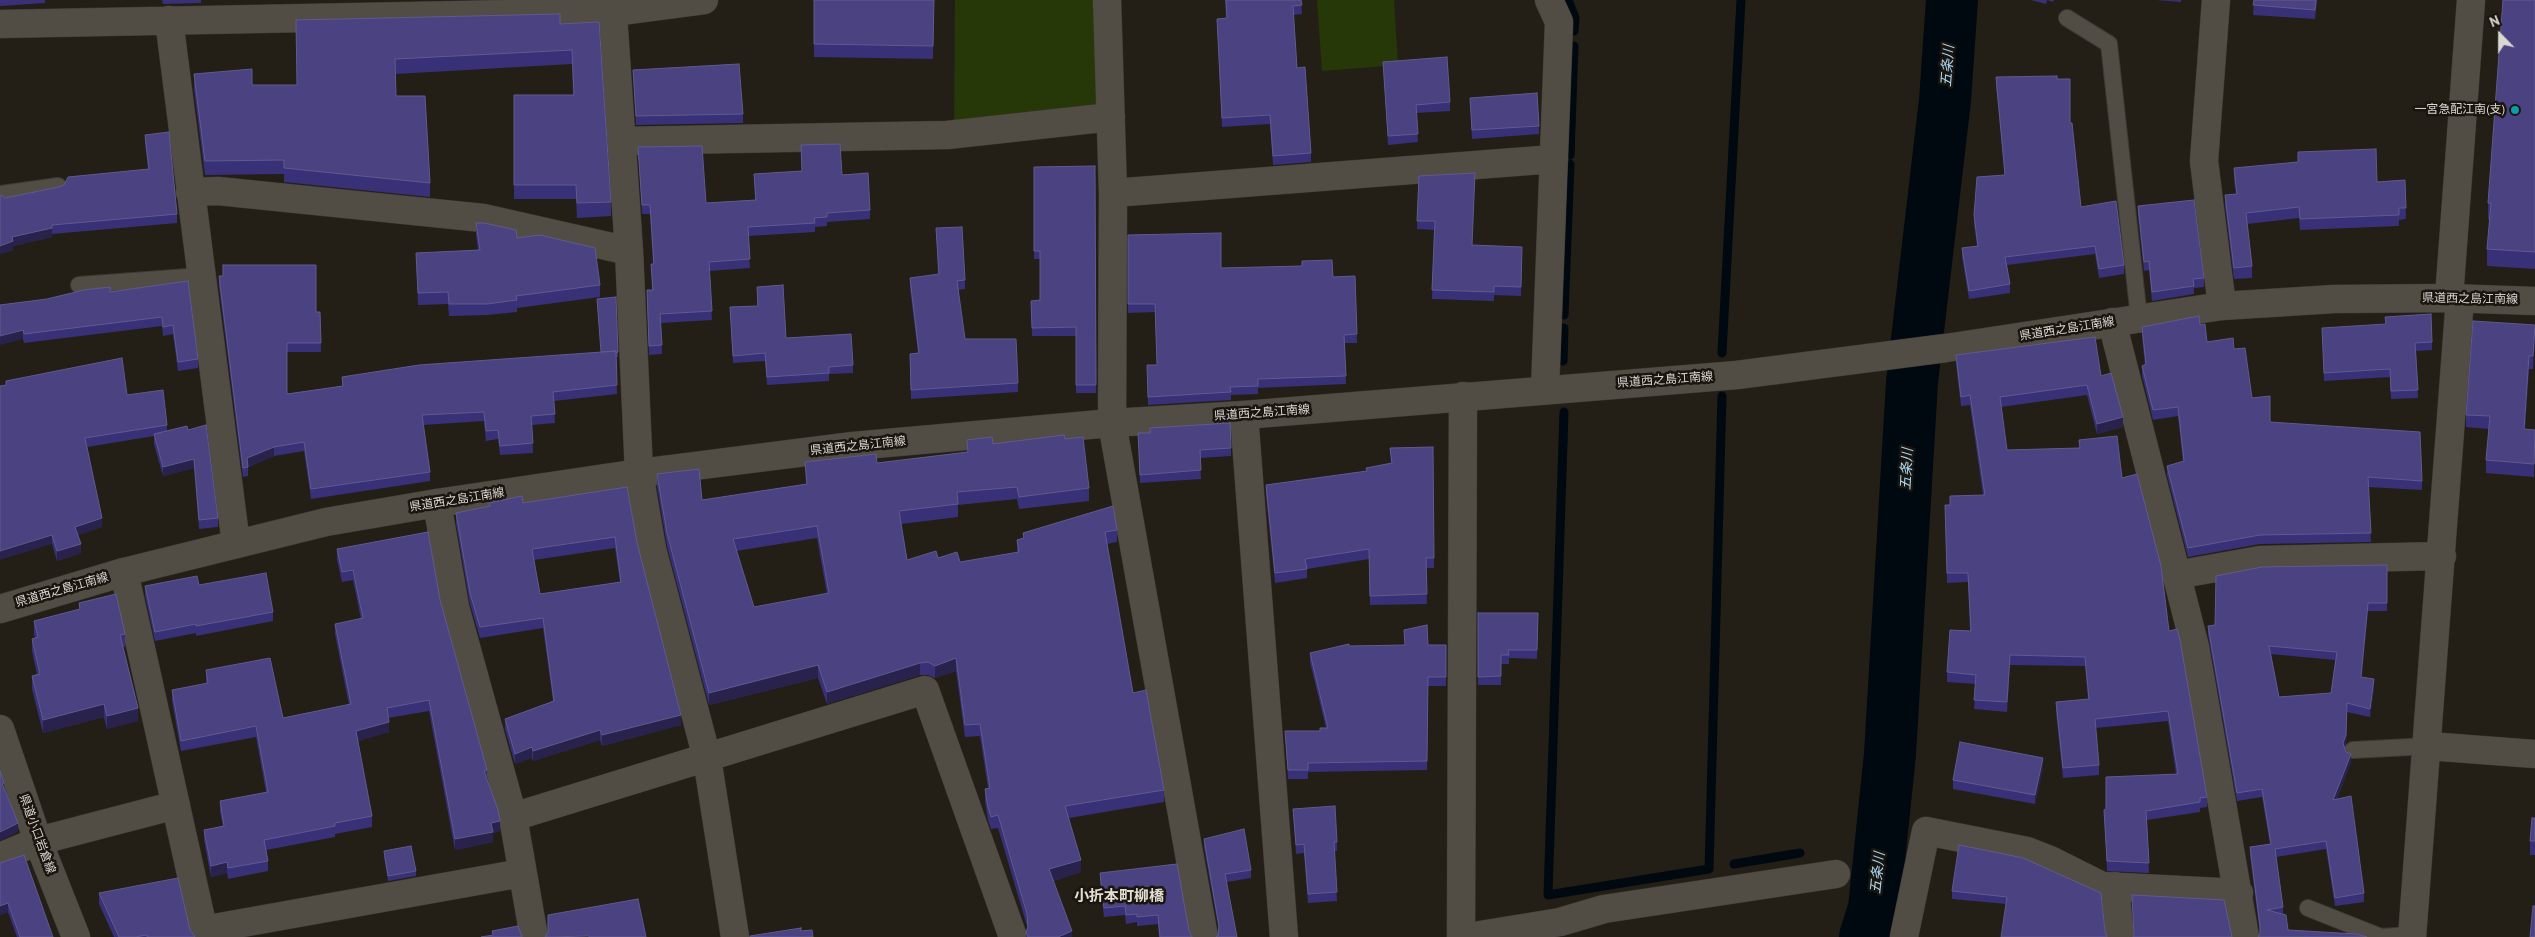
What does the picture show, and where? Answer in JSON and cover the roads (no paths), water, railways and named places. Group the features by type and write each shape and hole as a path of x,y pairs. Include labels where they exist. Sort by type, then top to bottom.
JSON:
{"street":[{"path":"0,24 133,10 169,20 341,19 704,0"},
{"path":"1107,0 1113,193 1112,423 1204,937"},
{"path":"1545,390 1559,22 1549,0"},
{"path":"2216,0 2204,161 2222,306"},
{"path":"2413,936 2442,556 2471,0"},
{"path":"612,6 630,251 639,473 652,549 707,758 735,937"},
{"path":"169,20 236,544"},
{"path":"622,140 947,135 1111,117"},
{"path":"1113,193 1554,159"},
{"path":"190,192 218,191 483,218 630,251"},
{"name":"県道西之島江南線","path":"0,609 124,572 326,522 437,503 639,473 853,446 1112,423 1244,415 1736,375 1885,354 1946,348 2222,306 2334,299 2455,298 2535,301"},
{"path":"2112,322 2195,647 2239,893 2245,937"},
{"path":"1461,937 1463,396"},
{"path":"1244,415 1284,937"},
{"path":"437,503 455,607 513,817 534,937"},
{"path":"2176,575 2260,560 2442,556"},
{"path":"124,572 204,933 522,873"},
{"path":"513,817 925,690 1013,937"},
{"name":"県道小口岩倉線","path":"0,730 38,841 76,937"},
{"path":"2428,746 2535,754"},
{"path":"0,857 38,841 176,805"},
{"path":"1904,937 1926,832 2027,851 2050,860 2102,886 2239,893"},
{"path":"1468,937 1560,922 1604,909 1836,874"},
{"path":"2115,886 2120,937"}],"lane":[{"path":"2068,18 2109,44 2139,318"},
{"path":"0,194 58,186"},
{"path":"79,285 201,276"},
{"path":"2353,750 2428,746"},
{"path":"2308,908 2381,937 2413,936"}],"waterway":[{"path":"1568,0 1575,18 1574,31"},
{"path":"1722,353 1741,0"},
{"name":"五条川","path":"1865,937 1874,908 1890,754 1912,382 1945,100 1952,0"},
{"path":"1570,155 1574,46"},
{"path":"1564,315 1570,164"},
{"path":"1563,361 1564,328"},
{"path":"1564,412 1548,895 1709,869 1722,396"},
{"path":"1734,864 1800,853"}],"place":[{"name":"一宮急配江南(支)","path":"2515,110"}],"district":[{"name":"小折本町柳橋","path":"1119,897"}]}
